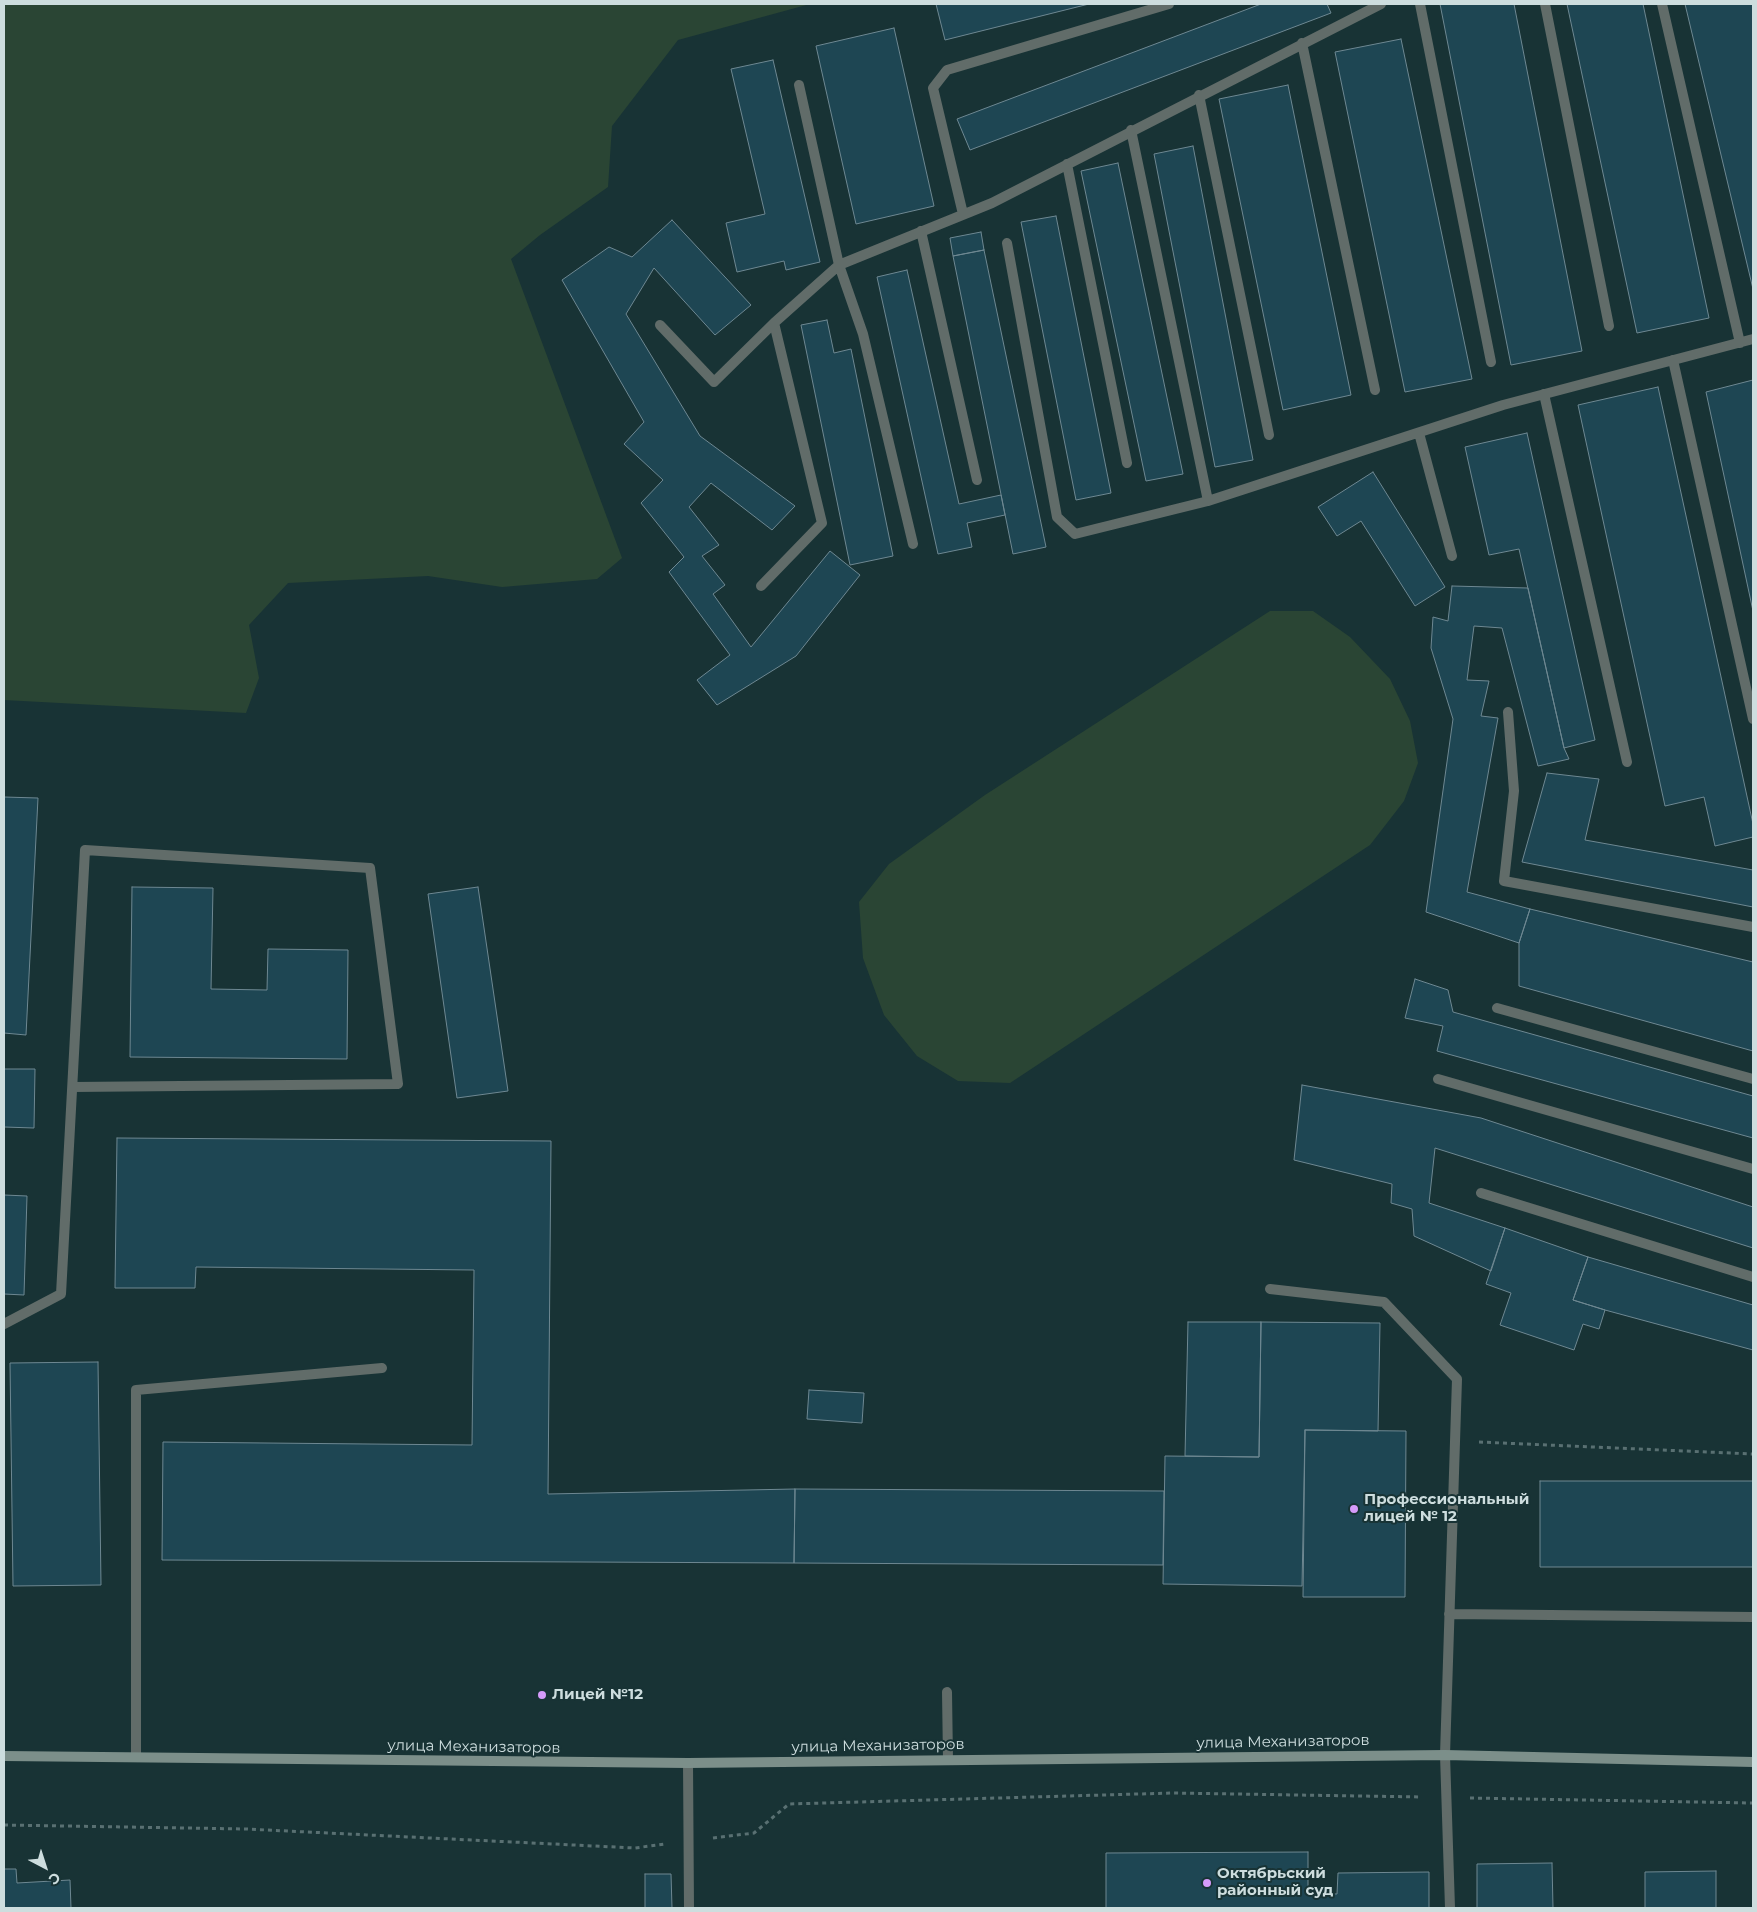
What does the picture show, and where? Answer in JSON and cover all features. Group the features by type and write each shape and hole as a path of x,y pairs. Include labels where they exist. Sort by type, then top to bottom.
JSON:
{"main road":[{"name":"улица Механизаторов","path":"4,1756 688,1763 1445,1755 1753,1762"}],"lane":[{"path":"963,214 932,88 947,70 1169,4"},
{"path":"660,325 714,382 774,323 839,265 992,203 1199,95 1381,4"},
{"path":"1420,4 1491,362"},
{"path":"1545,4 1609,326"},
{"path":"1662,4 1740,343"},
{"path":"1302,43 1375,390"},
{"path":"799,85 839,265 863,334 913,544"},
{"path":"1199,95 1269,435"},
{"path":"1131,130 1208,501"},
{"path":"1067,164 1127,463"},
{"path":"921,231 977,480"},
{"path":"1007,243 1057,517 1075,534 1208,501 1419,432 1544,394 1753,339"},
{"path":"761,586 822,523 774,323"},
{"path":"1673,360 1753,719"},
{"path":"1544,394 1627,762"},
{"path":"1419,432 1452,556"},
{"path":"1508,712 1514,791 1504,881 1753,928"},
{"path":"4,1324 61,1294 85,850 370,868 398,1084 73,1087"},
{"path":"1497,1008 1753,1079"},
{"path":"1438,1079 1753,1168"},
{"path":"1481,1193 1753,1277"},
{"path":"1270,1289 1384,1302 1458,1379 1445,1755 1450,1908"},
{"path":"136,1757 136,1390 382,1368"},
{"path":"1449,1614 1753,1617"},
{"path":"947,1692 948,1760"},
{"path":"688,1763 689,1908"}],"path":[{"path":"1455,1441 1753,1454"},
{"path":"4,1825 246,1829 635,1848 754,1833 790,1804 1173,1793 1753,1803"}],"green space":[{"path":"4,4 810,4 678,40 612,126 608,187 540,235 511,259 622,558 597,579 502,587 428,576 288,583 249,625 259,678 246,713 4,700"},
{"path":"1270,611 1313,611 1350,637 1390,679 1410,721 1418,763 1404,801 1370,845 1010,1083 958,1081 917,1056 884,1015 863,958 859,902 889,864 985,795"}],"building":[{"path":"936,4 1089,4 945,40"},
{"path":"1261,4 1327,4 1331,13 970,150 957,119"},
{"path":"1440,4 1514,4 1582,351 1511,365"},
{"path":"1567,4 1643,4 1709,318 1637,333"},
{"path":"1685,4 1753,4 1753,289"},
{"path":"894,28 934,206 856,224 816,46"},
{"path":"1401,39 1472,379 1405,392 1335,52"},
{"path":"773,60 820,262 786,270 784,261 737,272 726,223 765,214 731,69"},
{"path":"1288,85 1351,395 1283,410 1219,99"},
{"path":"1193,146 1253,460 1215,467 1154,154"},
{"path":"1118,163 1183,474 1146,481 1081,171"},
{"path":"1056,216 1111,493 1076,500 1021,222"},
{"path":"672,220 751,305 715,335 654,268 626,314 700,436 795,506 772,530 711,483 689,507 719,545 702,556 725,585 713,594 751,647 830,551 860,575 796,656 717,705 697,680 730,655 669,572 684,557 641,503 663,480 624,444 644,422 562,280 609,247 632,257"},
{"path":"981,232 984,250 953,256 950,238"},
{"path":"984,250 1046,547 1013,554 953,256"},
{"path":"907,270 959,504 1001,495 1005,515 967,523 972,547 938,554 877,277"},
{"path":"827,320 834,353 851,349 893,556 850,565 801,325"},
{"path":"1753,380 1753,611 1706,392"},
{"path":"1658,387 1753,824 1753,837 1715,846 1704,797 1665,806 1578,405"},
{"path":"1527,433 1595,740 1564,748 1519,549 1489,555 1465,447"},
{"path":"1373,472 1445,587 1415,606 1361,521 1337,536 1318,507"},
{"path":"1452,586 1528,588 1564,748 1569,759 1538,766 1502,628 1474,626 1467,680 1489,681 1481,716 1498,718 1467,892 1530,909 1519,943 1426,912 1453,719 1431,648 1433,617 1448,621"},
{"path":"1547,773 1599,779 1585,840 1753,870 1753,907 1522,862"},
{"path":"4,797 38,798 26,1035 4,1033"},
{"path":"132,887 213,888 211,989 267,990 268,949 348,950 347,1059 130,1057"},
{"path":"478,887 508,1091 457,1098 428,894"},
{"path":"1530,909 1753,962 1753,1051 1519,986 1519,943"},
{"path":"1415,979 1448,990 1453,1012 1753,1096 1753,1138 1437,1051 1443,1026 1405,1018"},
{"path":"4,1069 35,1069 34,1128 4,1127"},
{"path":"1302,1085 1481,1118 1753,1207 1753,1248 1435,1148 1429,1203 1505,1228 1491,1271 1414,1236 1412,1209 1391,1203 1392,1184 1294,1160"},
{"path":"117,1138 551,1141 548,1494 795,1489 794,1563 162,1560 163,1442 472,1445 474,1270 196,1267 195,1288 115,1288"},
{"path":"4,1195 27,1196 24,1295 4,1294"},
{"path":"1505,1228 1588,1257 1573,1300 1605,1310 1599,1329 1583,1324 1574,1350 1500,1325 1511,1293 1486,1284"},
{"path":"1588,1257 1753,1305 1753,1350 1573,1300"},
{"path":"1188,1322 1261,1322 1259,1457 1185,1456"},
{"path":"1261,1322 1380,1323 1378,1431 1305,1430 1302,1586 1163,1584 1165,1456 1259,1457"},
{"path":"98,1362 101,1585 13,1586 10,1363"},
{"path":"809,1390 864,1393 862,1423 807,1419"},
{"name":"Профессиональный лицей № 12","path":"1305,1430 1406,1431 1405,1597 1303,1597"},
{"path":"1540,1481 1753,1481 1753,1567 1540,1567"},
{"path":"795,1489 1164,1491 1163,1565 794,1563"},
{"name":"Октябрьский районный суд","path":"1308,1852 1308,1893 1337,1894 1338,1873 1429,1872 1429,1908 1106,1908 1106,1853"},
{"path":"1552,1863 1553,1908 1477,1908 1477,1864"},
{"path":"4,1869 16,1869 17,1883 70,1880 71,1908 4,1908"},
{"path":"1716,1871 1716,1908 1645,1908 1645,1872"},
{"path":"645,1874 671,1874 672,1908 645,1908"}],"place":[{"name":"Профессиональный лицей № 12","path":"1354,1509"},
{"name":"Лицей №12","path":"542,1695"},
{"name":"Октябрьский районный суд","path":"1207,1883"}]}
